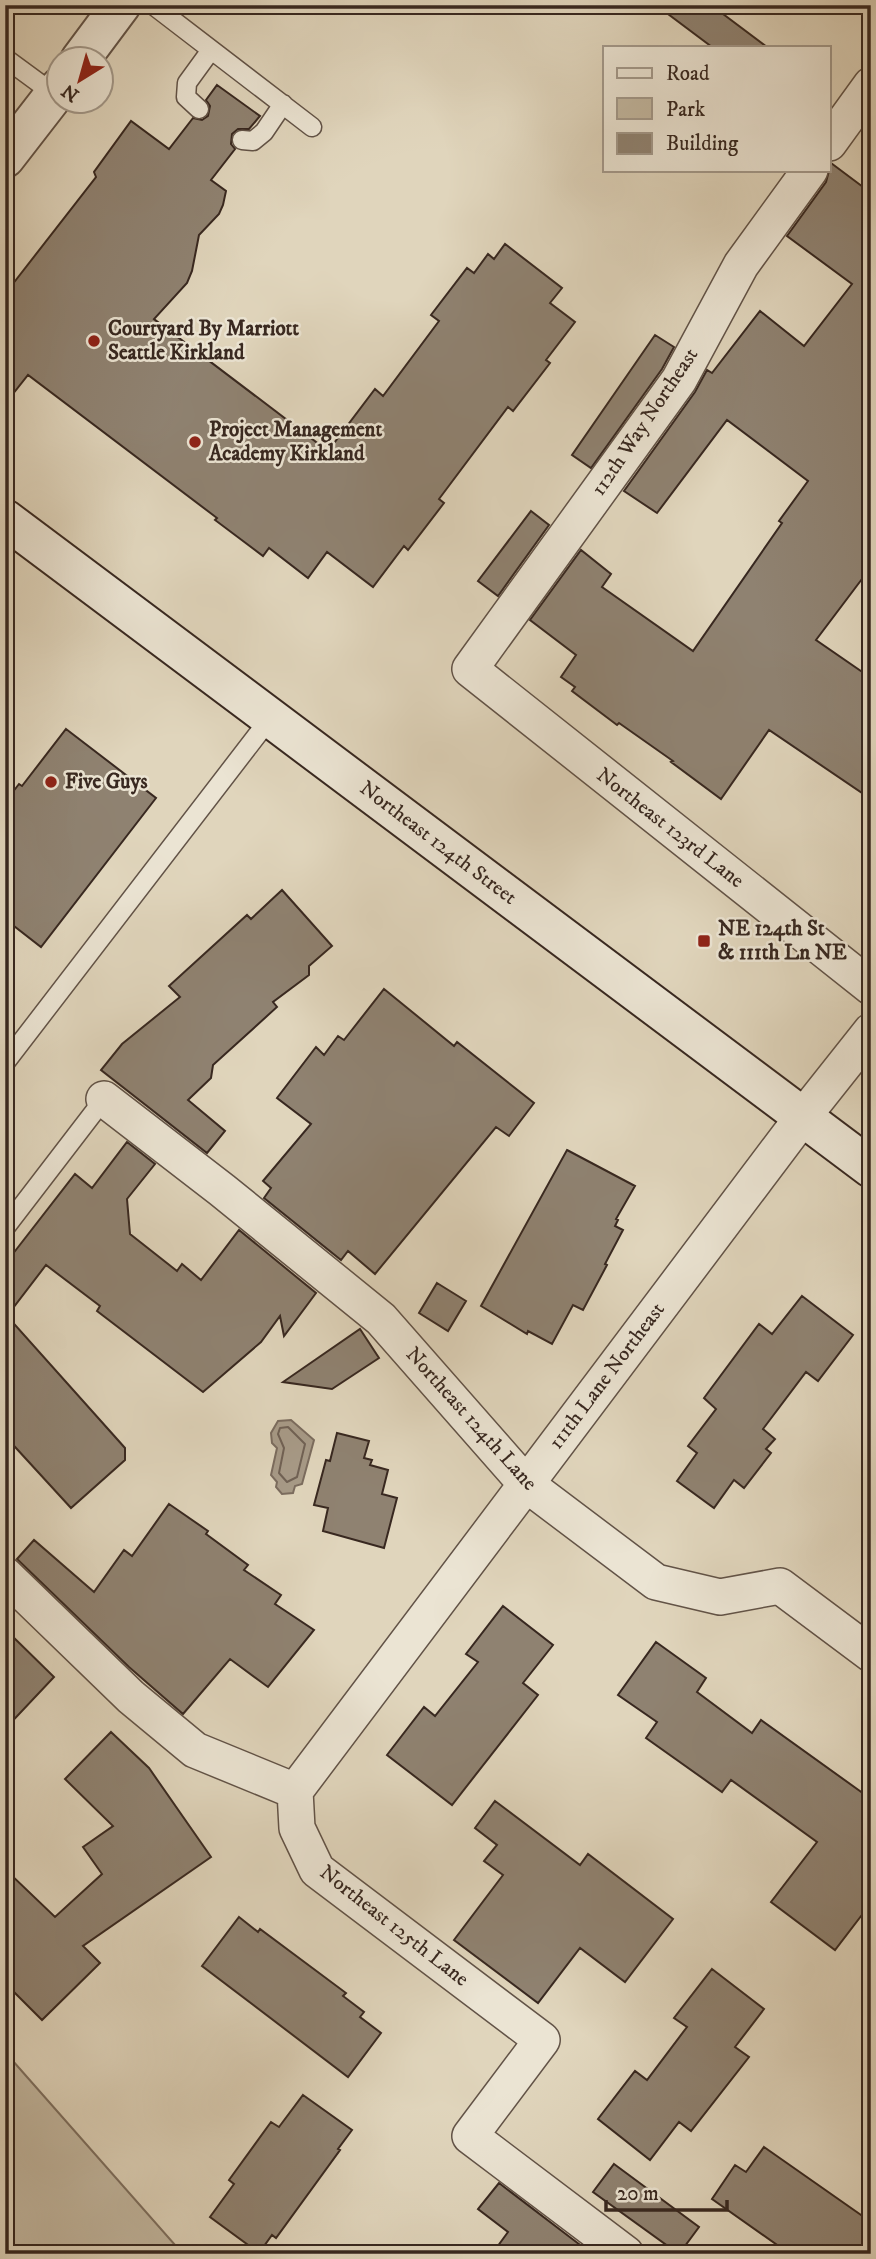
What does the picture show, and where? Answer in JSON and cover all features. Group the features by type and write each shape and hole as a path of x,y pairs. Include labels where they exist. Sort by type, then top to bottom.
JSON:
{"main road":[{"path":"90,46 121,5"},
{"path":"5,158 46,105"},
{"name":"Northeast 124th Street","path":"5,519 871,1168"}],"street":[{"path":"830,142 871,85"},
{"name":"112th Way Northeast","path":"470,669 679,380 741,265 809,172"},
{"name":"Northeast 123rd Lane","path":"470,669 871,987"},
{"name":"111th Lane Northeast","path":"295,1791 802,1118 871,1031"},
{"name":"Northeast 124th Lane","path":"104,1098 381,1319 526,1484 656,1582 720,1597 780,1586 871,1654"},
{"path":"5,1575 131,1697 195,1750 295,1791"},
{"name":"Northeast 125th Lane","path":"295,1791 297,1828 317,1870 542,2040 470,2136 626,2254"}],"lane":[{"path":"153,5 312,127"},
{"path":"199,109 186,97 187,83 211,50"},
{"path":"5,58 46,84"},
{"path":"242,140 253,141 264,132 283,104"},
{"path":"5,1063 271,718"},
{"path":"5,1228 104,1098"}],"green space":[{"path":"5,2052 183,2254 5,2254"}],"water":[{"path":"291,1420 314,1440 302,1484 295,1486 293,1493 282,1494 271,1475 277,1448 272,1443 271,1433 278,1421"}],"building":[{"path":"656,5 711,5 766,46 711,46"},
{"name":"Courtyard By Marriott Seattle Kirkland","path":"217,85 260,116 249,129 238,129 232,134 231,144 235,149 211,180 226,191 223,205 219,214 199,235 187,283 154,319 328,451 375,389 383,396 439,321 431,315 467,268 474,273 488,254 494,259 505,244 562,288 550,303 575,322 546,360 550,363 513,411 508,407 439,499 444,503 408,550 404,546 373,587 327,552 308,578 269,548 263,556 28,375 5,404 5,294 96,177 94,172 131,121 169,149 193,118 202,120 208,116 210,106 206,100"},
{"path":"831,163 871,193 871,567 816,640 871,678 871,799 769,730 721,799 671,762 673,761 619,723 617,725 572,691 575,687 561,677 576,655 530,620 581,550 611,574 602,587 693,651 782,523 779,521 808,481 727,420 657,513 624,491 695,392 707,370 712,373 760,311 804,346 852,284 787,236 826,182"},
{"path":"655,335 674,347 662,369 591,468 572,455"},
{"path":"531,511 549,525 498,596 478,581"},
{"path":"66,729 156,798 41,947 5,919 5,802 19,784 22,786"},
{"path":"282,890 332,946 309,966 309,975 273,1002 277,1007 213,1065 211,1078 188,1100 225,1131 207,1153 101,1070 122,1044 180,997 169,986 247,915 251,919"},
{"path":"384,989 454,1046 457,1042 534,1103 509,1136 496,1127 375,1274 348,1251 341,1260 264,1198 271,1188 263,1181 311,1124 277,1098 316,1047 324,1055 338,1036 344,1040"},
{"path":"127,1142 155,1164 127,1199 130,1234 177,1271 182,1264 201,1280 239,1230 316,1293 284,1336 280,1316 261,1342 203,1392 97,1311 100,1306 46,1265 7,1316 125,1448 125,1460 71,1508 5,1436 5,1264 75,1174 92,1188"},
{"path":"567,1150 635,1186 616,1219 618,1220 615,1226 623,1230 605,1264 607,1265 583,1310 573,1305 552,1344 528,1331 527,1334 481,1306"},
{"path":"437,1283 466,1301 448,1331 419,1313"},
{"path":"802,1296 853,1335 818,1381 806,1372 763,1429 775,1439 766,1449 771,1453 744,1488 734,1480 714,1508 677,1481 697,1453 688,1446 716,1409 704,1398 759,1324 772,1334"},
{"path":"360,1329 379,1358 332,1389 283,1382"},
{"path":"337,1433 369,1441 364,1458 372,1460 370,1465 388,1470 382,1494 397,1498 384,1548 323,1531 328,1508 314,1505 326,1460 330,1461"},
{"path":"169,1504 208,1531 206,1534 248,1565 244,1570 281,1595 275,1604 314,1630 268,1687 230,1659 183,1714 129,1667 17,1559 34,1540 94,1592 124,1550 132,1556"},
{"path":"503,1606 553,1645 523,1683 538,1695 452,1805 387,1755 424,1707 435,1716 478,1662 466,1654"},
{"path":"5,1629 54,1677 5,1729"},
{"path":"656,1642 706,1678 697,1692 752,1733 761,1720 871,1799 871,1903 835,1950 771,1902 817,1842 731,1780 722,1792 646,1738 657,1722 618,1695"},
{"path":"111,1732 149,1768 211,1857 83,1946 100,1963 42,2020 5,1983 5,1869 55,1917 102,1874 83,1847 113,1826 65,1779"},
{"path":"495,1801 580,1865 588,1854 673,1919 625,1982 580,1948 538,2003 454,1940 503,1875 484,1861 497,1845 475,1828"},
{"path":"239,1917 258,1932 260,1929 346,1993 343,1996 364,2012 360,2017 381,2033 348,2077 202,1966"},
{"path":"712,1969 764,2009 735,2047 749,2057 691,2131 679,2122 650,2160 598,2119 635,2071 647,2080 687,2027 674,2018"},
{"path":"303,2095 352,2130 276,2238 272,2235 259,2253 210,2217 234,2184 229,2180 271,2122 279,2127"},
{"path":"764,2147 871,2222 871,2254 790,2254 712,2199 735,2165 746,2172"},
{"path":"614,2164 699,2227 679,2254 593,2192"},
{"path":"499,2183 592,2254 492,2254 508,2232 478,2209"}],"place":[{"name":"Courtyard By Marriott Seattle Kirkland","path":"94,341"},
{"name":"Project Management Academy Kirkland","path":"195,442"},
{"name":"Five Guys","path":"51,782"},
{"name":"NE 124th St & 111th Ln NE","path":"704,941"}]}
